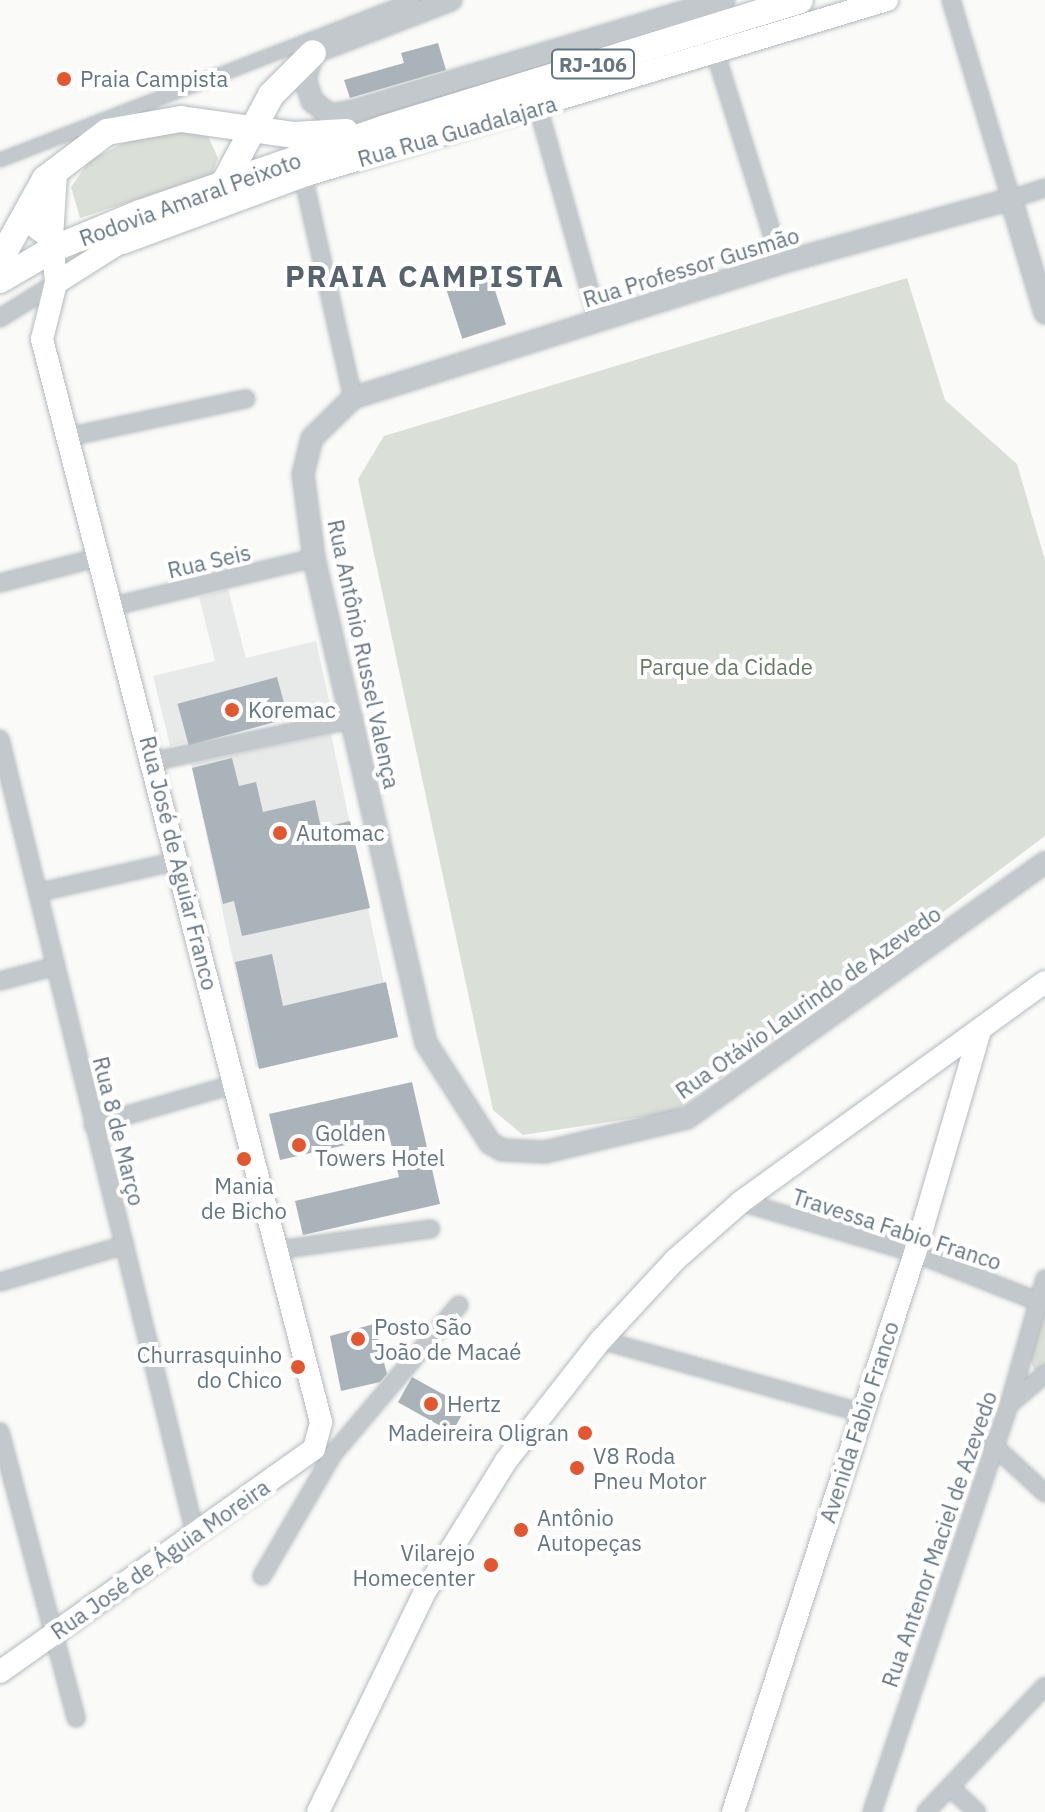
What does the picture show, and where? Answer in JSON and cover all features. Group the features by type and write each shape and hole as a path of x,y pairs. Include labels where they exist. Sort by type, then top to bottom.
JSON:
{"highway":[{"name":"Rodovia Amaral Peixoto","path":"0,280 52,244 163,207 226,181 385,128 800,0"},
{"path":"226,181 282,79 313,53"},
{"name":"Rodovia Amaral Peixoto","path":"0,260 54,168 107,132 161,120 216,122 253,130 316,135 385,128"},
{"path":"216,122 228,161 226,181"},
{"path":"52,244 54,168"}],"main road":[{"name":"Rua Rua Guadalajara","path":"123,243 303,176 716,55 887,0"},
{"path":"56,283 123,243 163,207"},
{"path":"26,220 52,244"},
{"name":"Rua José de Aguiar Franco","path":"52,244 56,283 42,339 155,761 232,1085 321,1422 325,1449"},
{"path":"318,1812 426,1590 506,1461 601,1340 675,1260 741,1202 1045,982"},
{"name":"Avenida Fabio Franco","path":"733,1812 915,1253 960,1090 980,1030"},
{"path":"924,1070 950,1071 960,1090"},
{"name":"Rua José de Águia Moreira","path":"0,1672 195,1533 325,1449"}],"street":[{"path":"0,160 413,0"},
{"path":"451,0 313,53 306,89 330,115 724,0"},
{"path":"951,0 1045,313"},
{"path":"716,55 781,263"},
{"path":"538,107 598,321"},
{"path":"303,176 353,398"},
{"name":"Rua Professor Gusmão","path":"353,398 781,263 1045,188"},
{"path":"0,318 56,283"},
{"name":"Rua Antônio Russel Valença","path":"353,398 322,423 306,455 314,558 354,719 426,1043 490,1143"},
{"path":"68,437 246,399"},
{"path":"0,583 100,557"},
{"name":"Rua Seis","path":"114,606 314,558"},
{"path":"155,761 354,719"},
{"name":"Rua 8 de Março","path":"0,739 195,1533"},
{"path":"40,892 178,861"},
{"name":"Rua Otávio Laurindo de Azevedo","path":"490,1143 502,1150 545,1152 687,1118 1045,863"},
{"path":"0,981 56,966"},
{"path":"93,1125 232,1085"},
{"name":"Travessa Fabio Franco","path":"741,1202 915,1253 1037,1301"},
{"path":"277,1250 431,1229"},
{"path":"0,1282 125,1245"},
{"name":"Rua Antenor Maciel de Azevedo","path":"872,1812 992,1444 1009,1405 1045,1279"},
{"path":"262,1576 325,1449 459,1305"},
{"path":"601,1340 862,1413"},
{"path":"1009,1405 1045,1374"},
{"path":"0,1432 76,1718"},
{"path":"992,1444 1045,1493"},
{"path":"926,1812 1045,1686"},
{"path":"951,1788 977,1812"}],"shaded area":[{"path":"228,589 246,658 316,641 331,709 170,746 153,676 215,661 199,597"},
{"path":"331,734 395,1037 256,1067 191,764"}],"green space":[{"path":"176,127 208,136 218,158 212,175 80,218 71,187 90,160 132,139"},
{"name":"Parque da Cidade","path":"907,278 945,400 1017,464 1045,560 1045,836 675,1112 523,1135 493,1110 358,479 384,436"},
{"path":"1045,1309 1045,1369 1034,1370 1028,1353"}],"building":[{"path":"438,43 446,70 350,98 344,80 404,63 401,53"},
{"path":"490,275 506,324 462,339 446,289"},
{"name":"Koremac","path":"277,677 288,719 189,745 178,704"},
{"name":"Automac","path":"232,758 239,786 256,782 263,812 315,800 321,828 350,821 370,908 242,936 234,901 223,904 192,768"},
{"path":"272,954 283,1006 386,982 398,1037 259,1069 235,962"},
{"path":"412,1082 440,1204 303,1235 295,1201 399,1177 389,1135 280,1160 269,1114"},
{"path":"374,1324 387,1374 380,1382 341,1391 330,1336"},
{"name":"Hertz","path":"412,1377 466,1407 452,1432 398,1402"}],"place":[{"name":"Praia Campista","path":"64,79"},
{"name":"Koremac","path":"232,710"},
{"name":"Automac","path":"280,833"},
{"name":"Golden Towers Hotel","path":"299,1145"},
{"name":"Mania de Bicho","path":"244,1159"},
{"name":"Posto São João de Macaé","path":"358,1339"},
{"name":"Churrasquinho do Chico","path":"298,1367"},
{"name":"Hertz","path":"431,1404"},
{"name":"Madeireira Oligran","path":"585,1433"},
{"name":"V8 Roda Pneu Motor","path":"577,1468"},
{"name":"Antônio Autopeças","path":"521,1530"},
{"name":"Vilarejo Homecenter","path":"491,1565"}],"district":[{"name":"PRAIA CAMPISTA","path":"425,276"}]}
